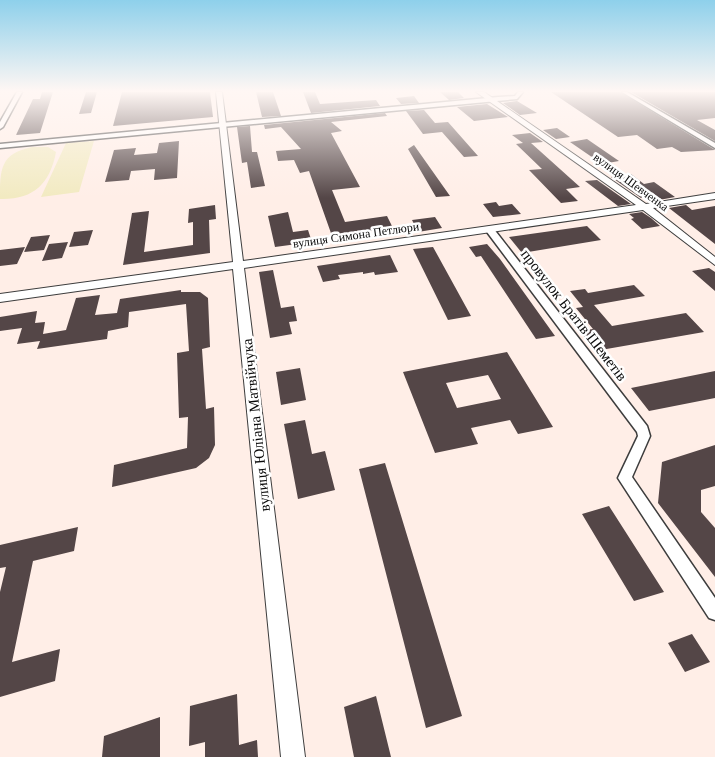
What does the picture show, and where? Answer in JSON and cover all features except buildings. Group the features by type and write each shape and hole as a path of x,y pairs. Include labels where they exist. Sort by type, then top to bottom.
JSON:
{"street":[{"path":"0,142 163,127"},
{"path":"0,146 173,127"},
{"name":"вулиця Юліана Матвійчука","path":"223,127 293,757"},
{"name":"вулиця Шевченка","path":"531,127 645,207 715,262"},
{"path":"684,127 715,146"},
{"name":"вулиця Симона Петлюри","path":"0,298 238,266 715,196"},
{"name":"провулок Братів Шеметів","path":"490,230 643,430 644,436 625,478 715,612"}],"shaded area":[{"path":"94,141 79,192 41,197 66,143"},
{"path":"32,147 48,147 56,152 49,173 38,188 31,193 12,199 0,199 0,179 4,164 14,154"}]}
